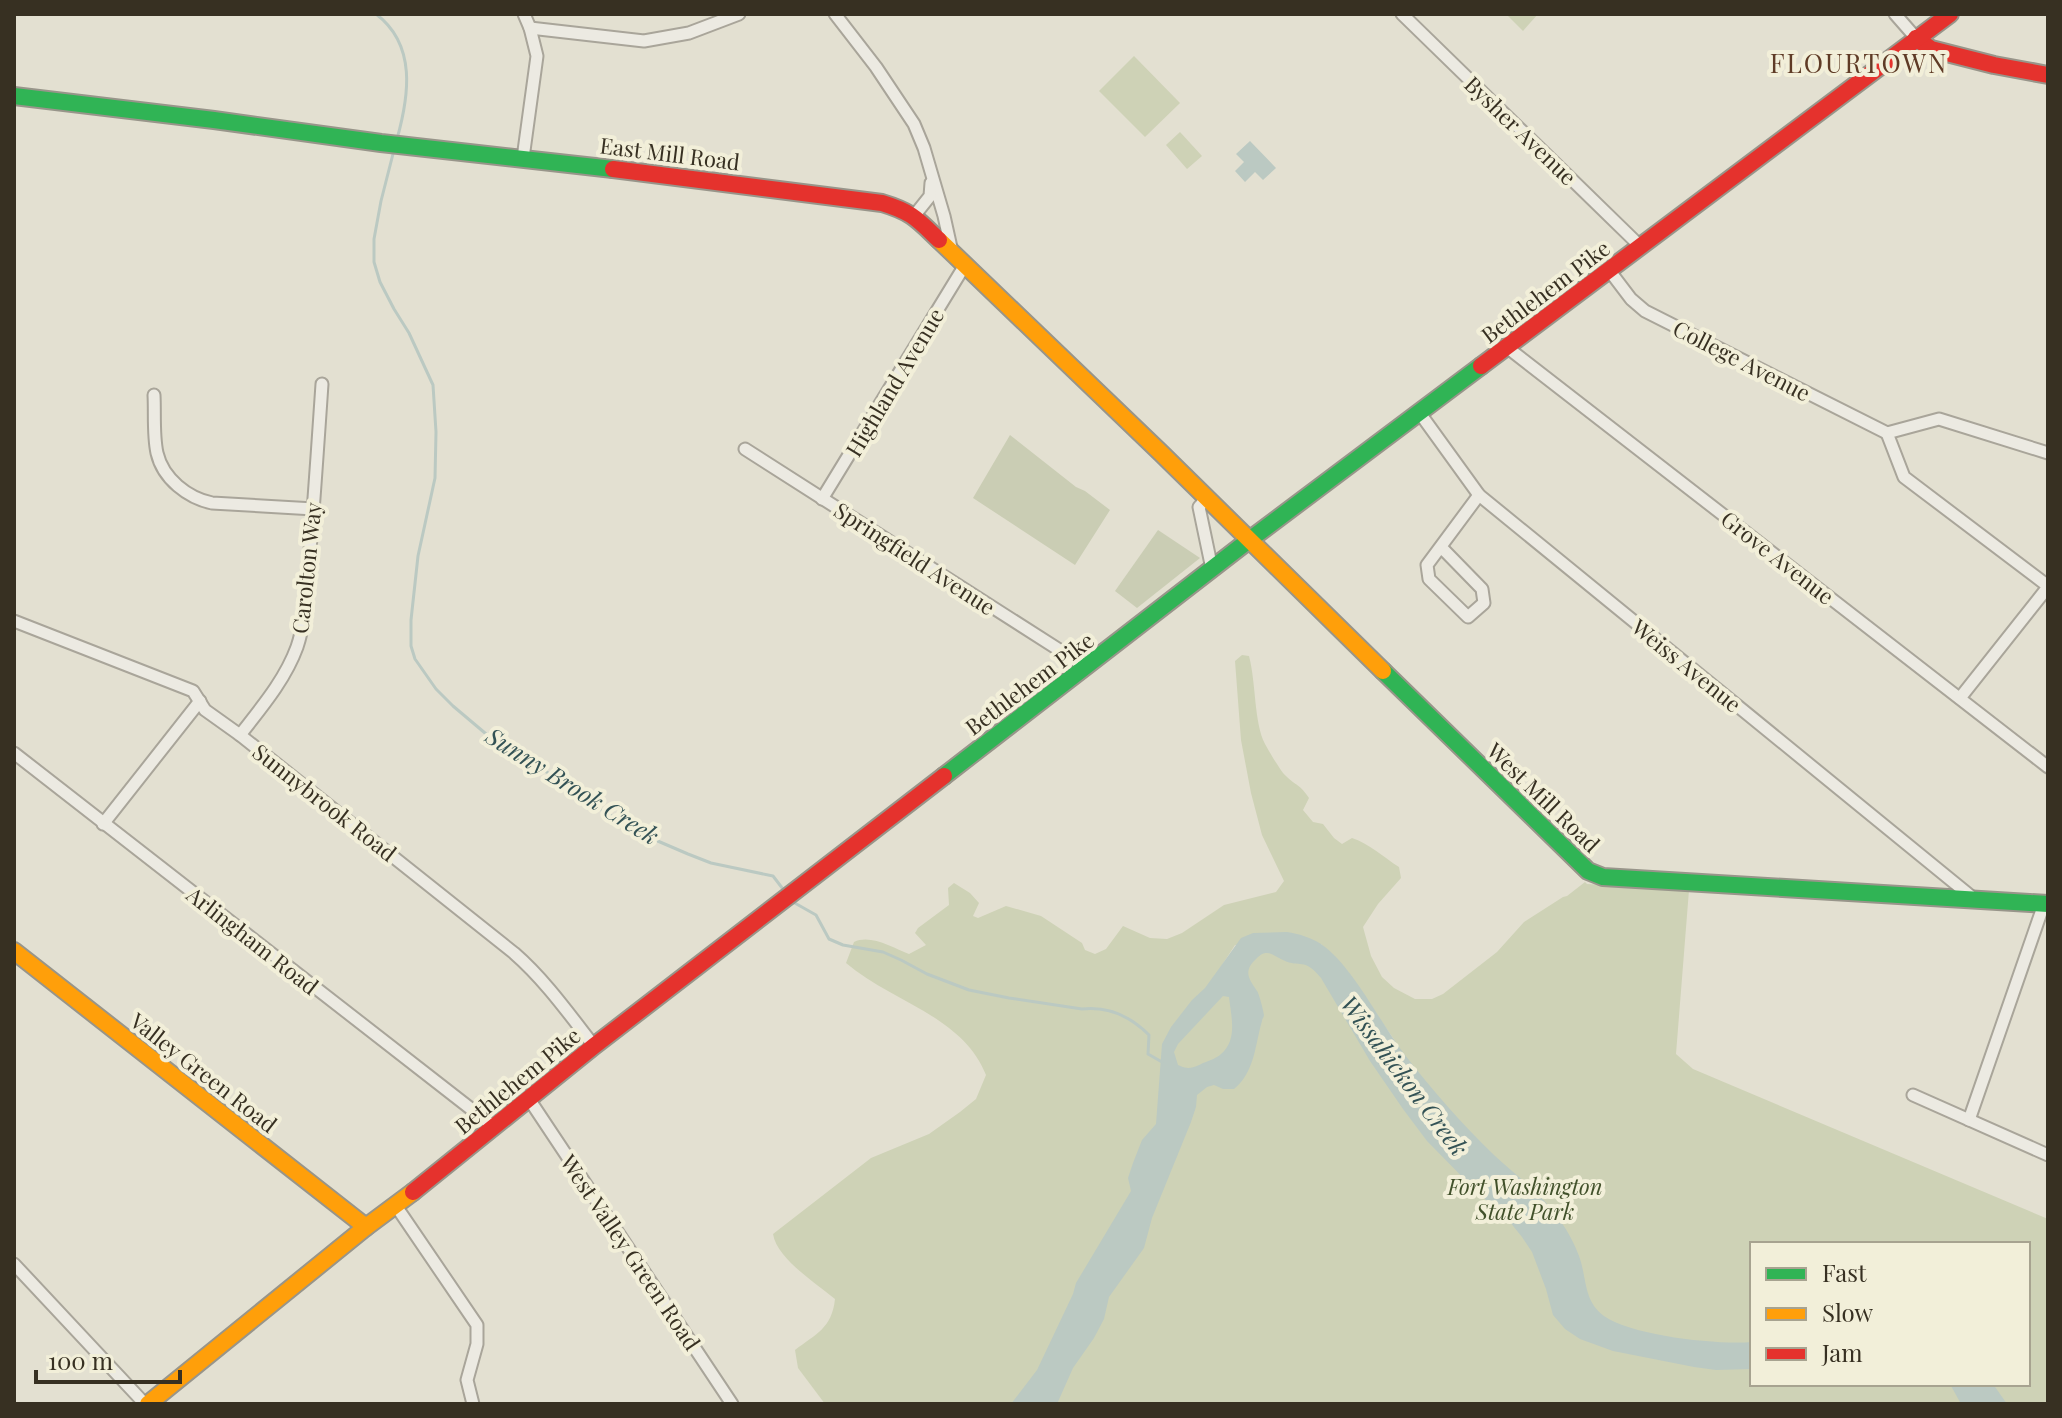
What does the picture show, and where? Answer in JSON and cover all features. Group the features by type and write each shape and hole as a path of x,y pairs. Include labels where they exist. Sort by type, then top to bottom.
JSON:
{"street":[{"path":"523,158 537,56 524,14"},
{"path":"530,28 644,41 689,33 739,14"},
{"path":"835,14 908,112 920,135 952,252"},
{"name":"Bysher Avenue","path":"1402,14 1640,246"},
{"path":"1895,14 1916,38 1931,49 2048,75"},
{"name":"Bethlehem Pike","path":"146,1404 594,1046 1249,540 1950,14"},
{"name":"East Mill Road","path":"14,96 405,146 830,195 894,206 914,216 1207,498"},
{"path":"914,216 930,196 930,170"},
{"name":"Highland Avenue","path":"822,499 965,265"},
{"name":"College Avenue","path":"1609,270 1631,299 1645,311 1887,433"},
{"name":"Grove Avenue","path":"1508,348 2048,767"},
{"name":"Carolton Way","path":"240,735 271,694 296,650 304,612 322,384"},
{"path":"154,395 157,452 165,470 185,491 212,503 314,509"},
{"name":"Weiss Avenue","path":"1419,412 1479,495 1974,900"},
{"path":"1960,698 2048,587 1904,477 1887,433 1939,419 2048,453"},
{"name":"Springfield Avenue","path":"745,449 1086,667"},
{"path":"1441,547 1482,589 1484,603 1468,617 1429,579 1427,565 1479,495"},
{"path":"1207,498 1199,507 1212,569"},
{"name":"West Mill Road","path":"1207,498 1580,865 1594,875 2046,904"},
{"name":"Sunnybrook Road","path":"14,621 193,691 205,710 514,953 547,985 594,1046"},
{"path":"103,824 200,701"},
{"name":"Arlingham Road","path":"14,753 493,1126"},
{"path":"1969,1120 2046,904"},
{"name":"Valley Green Road","path":"14,951 366,1227"},
{"path":"1913,1095 2048,1155"},
{"name":"West Valley Green Road","path":"529,1099 732,1404"},
{"path":"396,1206 477,1325 477,1344 467,1380 473,1404"},
{"path":"14,1264 146,1404"}],"green space":[{"path":"1506,14 1538,14 1523,31"},
{"path":"1134,56 1180,103 1145,137 1099,91"},
{"path":"1180,132 1202,156 1187,169 1166,145"},
{"path":"1010,435 1110,510 1075,565 973,498"},
{"path":"1158,530 1200,558 1137,608 1115,591"},
{"name":"Fort Washington State Park","path":"1242,655 1249,656 1261,735 1281,770 1309,798 1303,810 1313,822 1323,824 1342,844 1352,838 1399,867 1401,878 1363,927 1371,956 1382,977 1394,988 1415,999 1432,999 1443,994 1497,952 1524,922 1585,882 1689,890 1676,1054 1693,1069 2048,1219 2048,1404 825,1404 798,1368 795,1350 827,1324 835,1299 789,1261 773,1234 871,1158 929,1134 960,1112 976,1099 986,1075 961,1038 924,1011 846,963 854,942 875,941 909,954 926,945 915,933 949,905 948,888 954,883 979,903 973,916 978,918 1006,906 1041,916 1082,943 1085,950 1095,954 1106,949 1123,926 1150,938 1167,939 1182,933 1224,905 1276,892 1284,881 1262,835 1241,740 1235,661","holes":["1321,944 1347,971 1395,1041 1307,945 1253,948 1213,979 1235,945"]}],"water":[{"path":"1250,141 1276,168 1263,180 1255,172 1245,182 1235,171 1244,162 1236,154"},
{"name":"Wissahickon Creek","path":"1287,932 1321,944 1333,954 1437,1094 1494,1155 1542,1198 1559,1219 1577,1251 1592,1303 1604,1316 1634,1329 1676,1338 1750,1342 1750,1369 1716,1370 1613,1351 1580,1339 1565,1329 1553,1315 1532,1252 1522,1237 1501,1211 1481,1196 1427,1141 1370,1061 1321,978 1306,965 1267,953 1256,959 1248,972 1264,1015 1246,1075 1234,1089 1214,1085 1197,1095 1191,1122 1152,1218 1144,1248 1109,1297 1104,1319 1073,1368 1057,1404 1011,1404 1037,1370 1076,1283 1131,1191 1128,1178 1133,1163 1142,1140 1156,1124 1162,1044 1171,1027 1205,988 1241,938 1253,933","holes":["1223,996 1229,997 1230,1042 1217,1057 1194,1067 1178,1065 1174,1052 1178,1044"]},
{"path":"1951,1386 1994,1386 2007,1404 1961,1404"}],"waterway":[{"name":"Sunny Brook Creek","path":"376,14 389,27 404,56 405,106 397,139"},
{"name":"Sunny Brook Creek","path":"394,150 374,239 374,262 380,282 409,333 433,385 436,432 435,478 418,556 411,620 411,646 415,659 436,689 498,744 564,782 582,798 639,833 688,854 711,863 773,876 786,893"},
{"name":"Sunny Brook Creek","path":"793,902 816,915 829,939 843,945 883,952 969,990 1118,1014 1149,1035 1148,1054 1162,1062"}],"traffic: fast":[{"path":"14,96 613,169"},
{"path":"944,776 1481,366"},
{"path":"1383,671 1588,871 1603,877 2048,904"}],"traffic: slow":[{"path":"939,240 1383,671"},
{"path":"14,951 366,1227"},
{"path":"148,1404 413,1192"}],"traffic: jam":[{"path":"1481,366 1950,14"},
{"path":"1916,38 1931,49 2048,75"},
{"path":"613,169 882,203 914,217 939,240"},
{"path":"413,1192 594,1046 944,776"}],"district":[{"name":"FLOURTOWN","path":"1859,62"}]}
